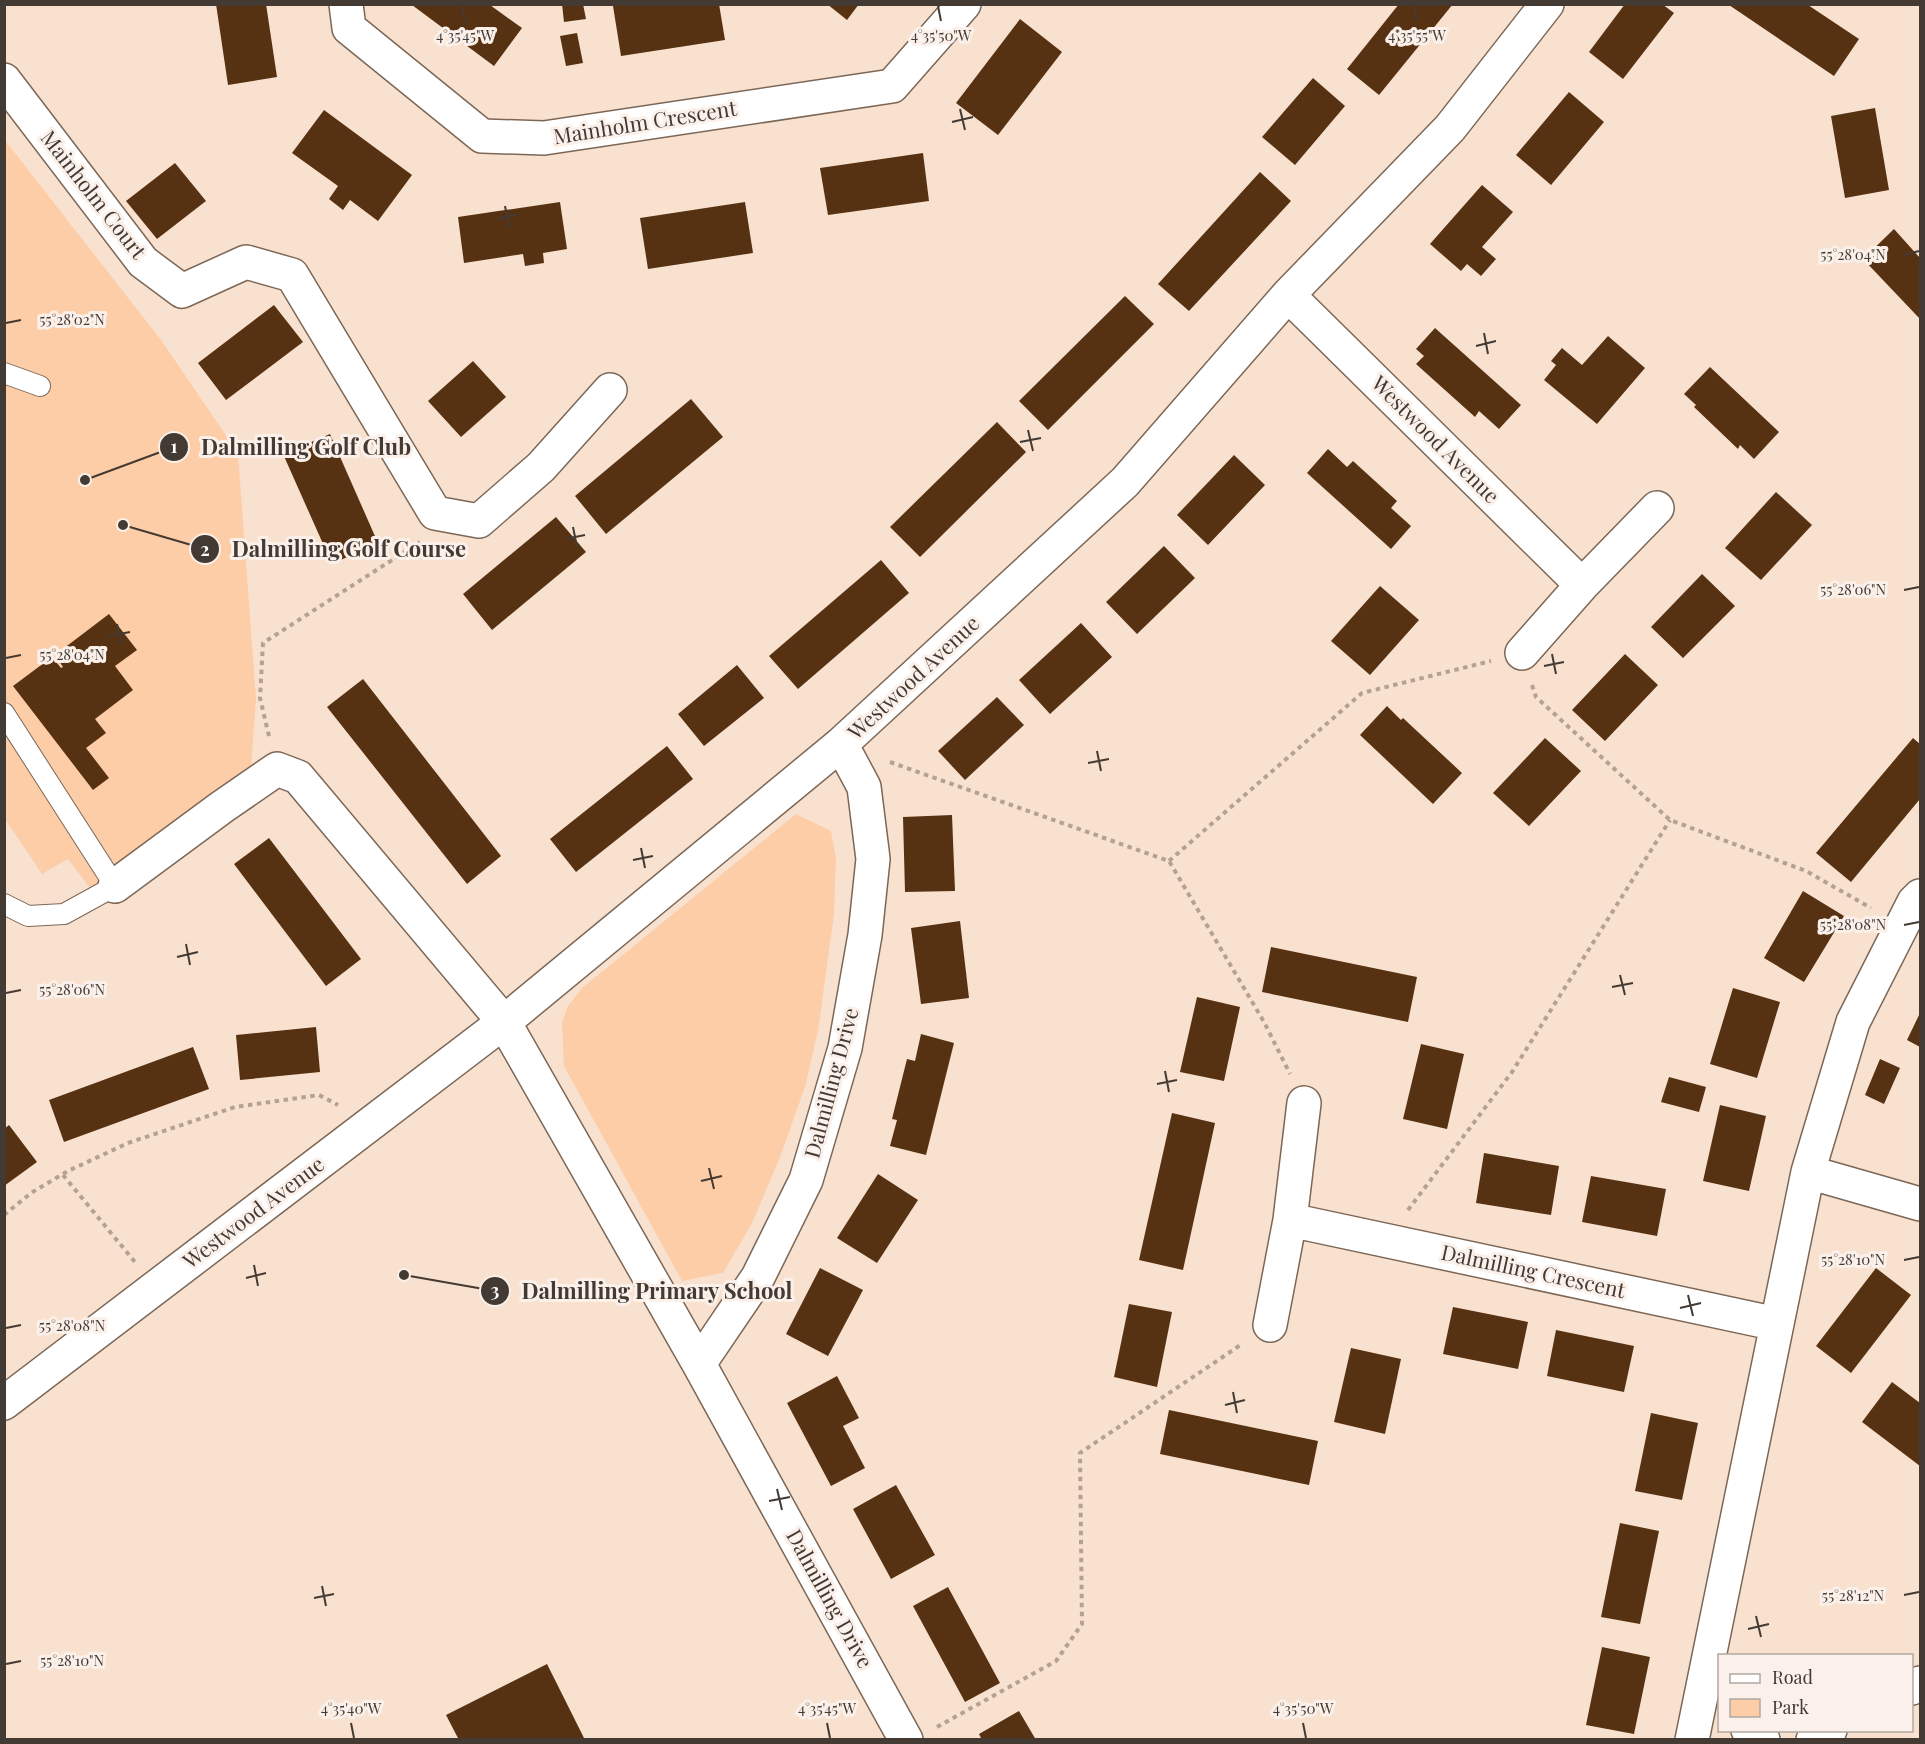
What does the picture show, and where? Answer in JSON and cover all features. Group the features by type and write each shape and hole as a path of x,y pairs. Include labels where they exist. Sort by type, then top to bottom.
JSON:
{"street":[{"name":"Mainholm Crescent","path":"346,4 349,28 482,136 544,138 892,86 964,4"},
{"name":"Westwood Avenue","path":"4,1403 504,1022 841,744 1125,482 1288,295 1450,128 1546,4"},
{"name":"Mainholm Court","path":"4,80 143,262 182,291 246,262 292,275 435,513"},
{"name":"Westwood Avenue","path":"1288,295 1582,585"},
{"path":"435,513 479,521 541,467 610,390"},
{"path":"1522,653 1582,585 1657,508"},
{"name":"Dalmilling Drive","path":"699,1364 758,1277 806,1180 845,1048 865,936 873,859 864,787 841,744"},
{"path":"115,886 277,769 298,777 504,1022"},
{"path":"1719,1654 1777,1324 1808,1172 1853,1022 1914,902 1920,896"},
{"name":"Dalmilling Drive","path":"504,1022 699,1364 920,1734"},
{"path":"1270,1325 1290,1220 1304,1103"},
{"path":"1808,1172 1920,1204"},
{"name":"Dalmilling Crescent","path":"1290,1220 1777,1324"},
{"path":"1692,1740 1711,1697 1718,1657"},
{"path":"1750,1732 1763,1740"},
{"path":"1813,1740 1828,1732"}],"lane":[{"path":"4,373 40,386"},
{"path":"4,713 115,886 64,914 28,916 4,904"}],"path":[{"path":"277,769 260,698 263,643 422,540 435,513"},
{"path":"1169,861 1362,693 1522,653 1536,697 1670,820 1806,871 1879,912"},
{"path":"841,744 1169,861 1264,1022 1304,1103"},
{"path":"1385,1240 1512,1072 1670,820"},
{"path":"4,1215 31,1193 128,1143 235,1107 319,1095 372,1123"},
{"path":"63,1175 156,1287"},
{"path":"920,1734 1056,1661 1082,1624 1080,1453 1270,1325"}],"green space":[{"path":"4,139 161,340 238,453 256,699 251,767 90,888 68,859 42,874 5,819"},
{"path":"796,814 831,831 836,858 834,914 818,1031 805,1087 780,1157 753,1221 723,1273 682,1281 564,1066 562,1023 568,1006 582,988"}],"building":[{"path":"216,4 266,4 277,77 228,85"},
{"path":"562,4 583,4 586,19 564,22"},
{"path":"619,4 719,4 725,40 621,56 613,6"},
{"path":"827,4 859,4 847,20"},
{"path":"1399,4 1453,4 1379,95 1347,69"},
{"path":"1625,4 1662,4 1674,13 1623,79 1589,52"},
{"path":"412,5 490,5 522,28 494,66"},
{"path":"1729,5 1808,5 1859,39 1834,76"},
{"path":"1020,19 1062,52 998,135 956,103"},
{"path":"577,33 583,63 566,66 560,36"},
{"path":"1313,78 1345,106 1295,165 1262,137"},
{"path":"1569,92 1604,122 1551,185 1516,155"},
{"path":"1875,108 1889,190 1845,198 1831,116"},
{"path":"324,110 412,175 378,221 350,200 343,210 329,199 338,186 292,153"},
{"path":"923,153 929,201 828,215 820,168"},
{"path":"175,163 206,201 157,239 126,201"},
{"path":"1260,172 1291,201 1189,311 1158,284"},
{"path":"1482,185 1513,212 1482,247 1496,259 1481,276 1467,264 1461,271 1430,244"},
{"path":"560,202 567,249 543,253 544,263 525,266 523,254 464,263 458,217"},
{"path":"745,202 753,253 648,269 640,218"},
{"path":"1894,229 1920,258 1920,319 1863,259"},
{"path":"1125,296 1154,324 1048,430 1019,401"},
{"path":"274,305 303,342 226,400 198,363"},
{"path":"1435,328 1521,405 1499,429 1479,411 1475,417 1416,364 1424,356 1416,349"},
{"path":"1608,336 1645,368 1597,424 1544,380 1556,365 1551,361 1562,348 1582,365"},
{"path":"473,361 506,397 461,437 428,401"},
{"path":"1710,367 1779,432 1754,459 1740,445 1738,449 1694,407 1696,405 1684,394"},
{"path":"691,399 723,437 606,534 575,496"},
{"path":"997,422 1026,452 920,557 890,527"},
{"path":"330,434 378,543 332,564 283,454"},
{"path":"1328,449 1347,467 1353,461 1397,501 1391,508 1411,526 1391,549 1307,473"},
{"path":"1234,455 1265,485 1208,545 1177,515"},
{"path":"1776,492 1812,525 1761,580 1725,548"},
{"path":"556,517 586,552 492,630 463,594"},
{"path":"1164,546 1195,578 1137,634 1106,602"},
{"path":"881,560 909,593 798,689 769,656"},
{"path":"1702,574 1735,606 1683,658 1651,627"},
{"path":"1380,586 1419,620 1370,675 1331,641"},
{"path":"109,614 137,650 115,666 133,690 95,719 106,733 86,748 109,778 93,790 13,686 52,657 61,668 63,667 55,655"},
{"path":"1081,623 1112,657 1050,714 1019,680"},
{"path":"1625,654 1658,685 1605,741 1572,710"},
{"path":"737,665 764,698 704,746 678,714"},
{"path":"363,679 501,856 467,884 327,707"},
{"path":"997,697 1024,725 965,780 938,751"},
{"path":"1387,706 1462,773 1433,804 1360,735"},
{"path":"1545,738 1581,771 1529,826 1493,793"},
{"path":"1913,738 1920,744 1920,799 1851,882 1816,853"},
{"path":"667,746 693,779 576,872 550,839"},
{"path":"952,815 955,891 905,892 903,817"},
{"path":"269,838 361,959 326,986 234,864"},
{"path":"1803,891 1844,916 1804,982 1764,958"},
{"path":"960,921 969,998 921,1004 911,928"},
{"path":"1271,947 1417,977 1408,1022 1262,992"},
{"path":"1733,988 1780,1002 1757,1078 1710,1064"},
{"path":"1197,997 1240,1007 1224,1081 1180,1072"},
{"path":"1920,1013 1920,1047 1907,1040"},
{"path":"316,1027 320,1072 240,1080 236,1035"},
{"path":"921,1034 954,1043 926,1155 890,1146 897,1120 892,1119 907,1059 915,1061"},
{"path":"1421,1044 1464,1054 1447,1129 1403,1119"},
{"path":"193,1047 209,1089 64,1142 49,1100"},
{"path":"1880,1059 1900,1068 1884,1104 1865,1095"},
{"path":"1669,1077 1706,1087 1699,1112 1661,1102"},
{"path":"1720,1105 1766,1116 1749,1191 1703,1181"},
{"path":"1172,1113 1215,1123 1183,1270 1139,1260"},
{"path":"9,1125 37,1162 4,1186 4,1129"},
{"path":"1484,1153 1559,1166 1551,1215 1476,1203"},
{"path":"878,1174 918,1200 877,1263 837,1238"},
{"path":"1591,1176 1666,1189 1657,1236 1582,1222"},
{"path":"820,1268 863,1290 828,1356 786,1334"},
{"path":"1876,1268 1911,1295 1851,1373 1816,1346"},
{"path":"1129,1304 1172,1312 1157,1387 1114,1377"},
{"path":"1453,1307 1528,1322 1518,1369 1443,1354"},
{"path":"1556,1330 1634,1346 1624,1392 1547,1376"},
{"path":"1351,1348 1401,1359 1385,1434 1334,1422"},
{"path":"837,1376 859,1418 843,1426 865,1468 831,1486 787,1403"},
{"path":"1892,1382 1920,1403 1920,1466 1862,1422"},
{"path":"1169,1410 1318,1441 1309,1485 1160,1454"},
{"path":"1651,1413 1698,1423 1682,1500 1635,1491"},
{"path":"896,1485 935,1555 891,1579 853,1509"},
{"path":"1620,1523 1659,1531 1640,1624 1601,1617"},
{"path":"948,1587 1000,1683 965,1702 913,1606"},
{"path":"1602,1647 1650,1657 1634,1734 1586,1725"},
{"path":"547,1664 585,1740 459,1740 446,1715"},
{"path":"1019,1711 1036,1740 982,1740 979,1734"}],"place":[{"name":"Dalmilling Golf Club","path":"85,480"},
{"name":"Dalmilling Golf Course","path":"123,525"},
{"name":"Dalmilling Primary School","path":"404,1275"}]}
